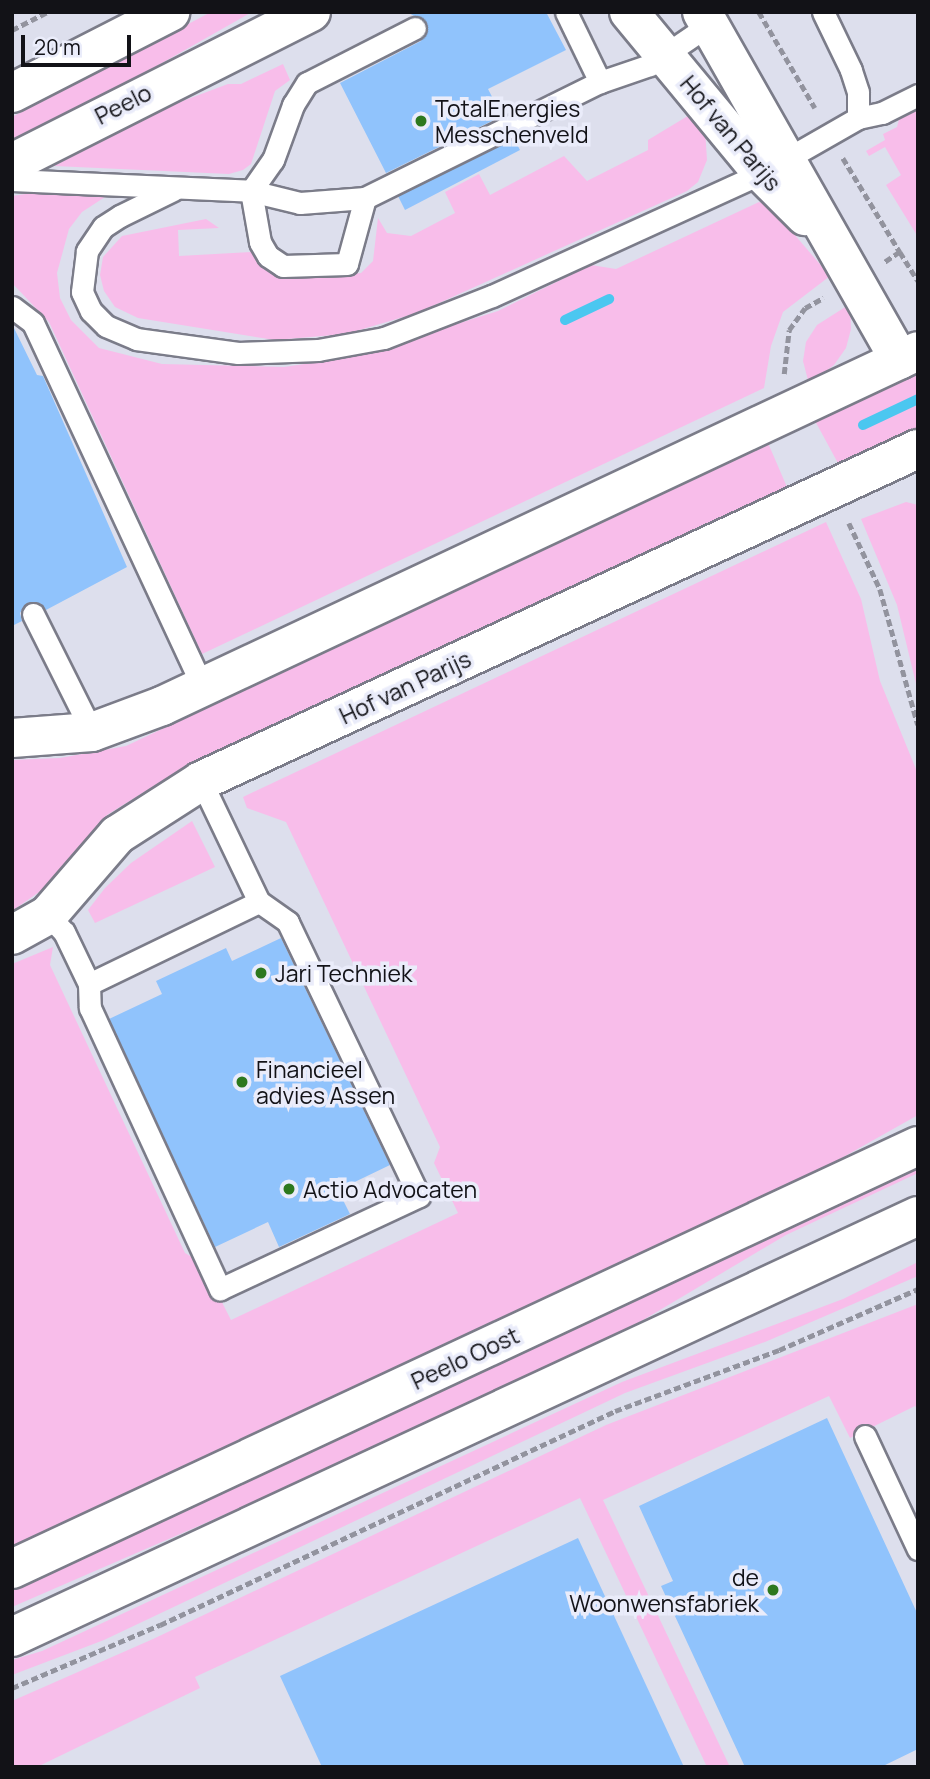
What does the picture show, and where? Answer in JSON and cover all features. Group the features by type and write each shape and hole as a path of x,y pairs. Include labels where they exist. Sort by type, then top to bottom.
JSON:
{"street":[{"path":"12,93 170,12"},
{"name":"Peelo","path":"12,163 311,12"},
{"name":"Hof van Parijs","path":"12,738 92,732 202,686 790,392 909,355 838,249 775,166 665,54 629,12"},
{"name":"Hof van Parijs","path":"706,18 775,166"},
{"name":"Hof van Parijs","path":"12,935 48,915 117,835 201,781 918,449"},
{"name":"Peelo Oost","path":"12,1569 918,1146"},
{"path":"12,1637 918,1216"}],"lane":[{"path":"566,12 600,82"},
{"path":"823,12 851,70 858,92 858,118"},
{"path":"12,180 173,190 251,191 300,202 365,198 600,82 650,65 706,18"},
{"path":"365,198 346,264 283,266 268,256 260,242 251,191 274,160 293,105 307,83 415,28"},
{"path":"173,190 103,227 87,251 82,292 91,311 106,326 136,339 237,353 317,350 384,338 492,296 775,166 858,118 882,113 918,95"},
{"path":"12,307 33,323 202,686"},
{"path":"33,614 92,732"},
{"path":"48,915 64,932 89,984 90,1008 220,1289 419,1196 288,922 259,902 201,781"},
{"path":"89,984 259,902"},
{"path":"865,1436 918,1549"}],"path":[{"path":"12,30 47,12"},
{"path":"900,253 918,281"},
{"path":"833,488 880,589 918,724"},
{"path":"12,1688 160,1625 615,1410 779,1350 918,1289"}],"shaded area":[{"path":"211,12 252,12 12,148 12,117"},
{"path":"283,64 290,80 275,91 251,164 243,170 229,174 33,165 84,138 228,84 241,84"},
{"path":"918,104 918,237 886,185 901,175 885,147 869,156 866,151 885,140 883,134 897,127 901,112"},
{"path":"696,111 705,129 707,160 698,182 687,191 417,313 346,334 275,340 138,318 115,307 104,291 100,275 103,257 122,236 206,219 219,228 178,230 179,256 251,252 280,273 297,278 361,273 373,261 378,218 387,233 411,236 455,213 445,192 479,174 490,195 564,156 587,181 648,150 648,140"},
{"path":"39,192 103,192 105,197 82,212 69,229 57,273 60,298 71,320 99,348 162,364 284,367 352,357 498,311 591,265 616,269 759,202 770,206 830,276 783,312 771,346 764,388 202,654 49,322 12,283 12,196"},
{"path":"850,304 851,329 846,348 834,365 809,384 803,361 806,342 817,325"},
{"path":"918,372 918,429 839,465 814,419"},
{"path":"768,443 790,494 144,792 107,815 42,890 12,911 12,760 60,758 126,746"},
{"path":"906,502 918,505 918,692 897,605 861,519"},
{"path":"826,522 861,599 880,681 918,774 918,1115 751,1209 12,1555 12,964 53,947 50,965 185,1253 202,1263 231,1320 458,1213 434,1163 440,1147 286,822 247,808 243,797"},
{"path":"192,821 215,867 95,923 88,910 105,888 131,863"},
{"path":"918,1158 918,1173 786,1235 628,1329 271,1498 270,1495 12,1607 12,1581"},
{"path":"918,1262 918,1276 765,1342 625,1393 104,1640 12,1675 12,1660 42,1651 622,1382 843,1299"},
{"path":"918,1304 918,1410 915,1406 850,1438 829,1396 603,1500 730,1767 707,1767 580,1498 195,1677 200,1688 37,1767 12,1767 12,1701 153,1639 606,1425"}],"building":[{"path":"407,12 546,12 566,50 488,89 502,116 386,173 340,83 421,41 427,23"},
{"path":"514,139 520,150 405,210 398,196"},
{"path":"12,324 37,375 43,376 127,567 46,610 40,603 27,603 20,613 22,621 12,626"},
{"path":"281,938 390,1165 338,1190 350,1214 279,1247 268,1222 215,1247 109,1019 162,994 156,981 226,948 232,961"},
{"path":"827,1418 918,1615 918,1749 881,1767 745,1767 661,1586 673,1581 639,1506"},
{"path":"578,1538 684,1767 322,1767 280,1676"}],"waterway":[{"path":"565,320 609,299"},
{"path":"863,425 918,399"}],"place":[{"name":"TotalEnergies Messchenveld","path":"421,121"},
{"name":"Jari Techniek","path":"261,973"},
{"name":"Financieel advies Assen","path":"242,1082"},
{"name":"Actio Advocaten","path":"289,1189"},
{"name":"de Woonwensfabriek","path":"773,1590"}]}
